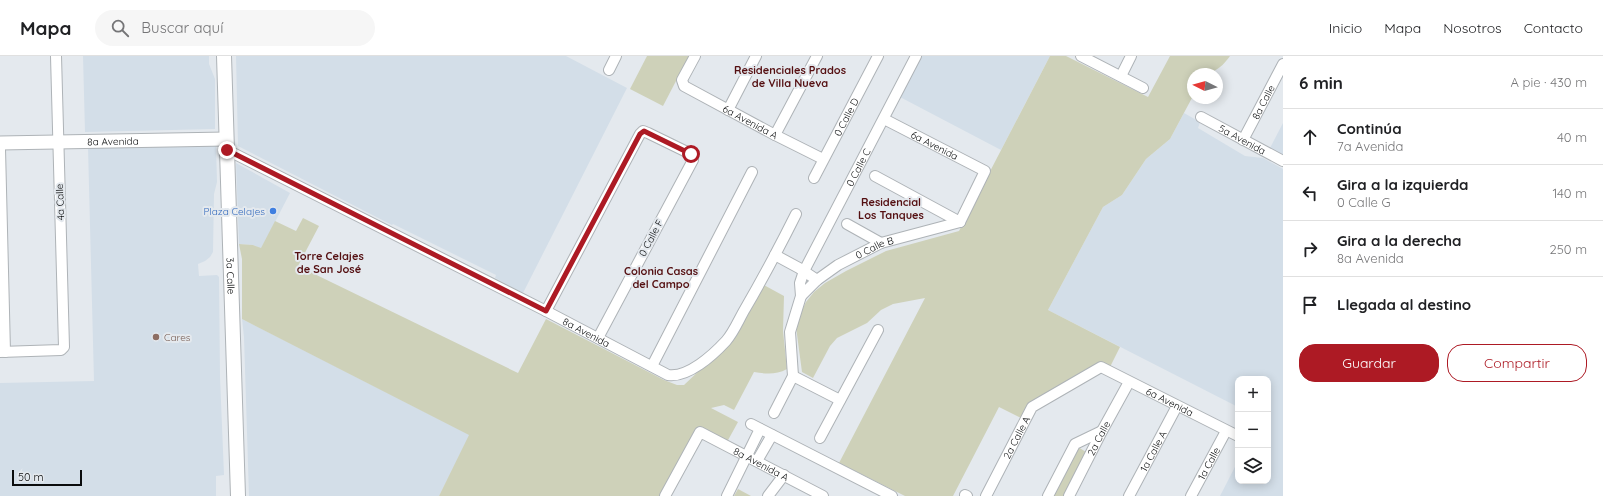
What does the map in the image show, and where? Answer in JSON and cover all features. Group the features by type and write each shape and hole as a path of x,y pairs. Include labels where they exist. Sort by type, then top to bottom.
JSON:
{"main road":[{"name":"3a Calle","path":"224,56 238,496"}],"street":[{"name":"4a Calle","path":"2,352 60,350 64,347 56,56"},
{"path":"609,70 616,56"},
{"name":"6a Avenida A","path":"695,56 682,80 684,86 823,159"},
{"path":"728,110 756,56"},
{"path":"775,135 817,56"},
{"name":"0 Calle D","path":"814,178 878,56"},
{"name":"0 Calle C","path":"802,275 916,56"},
{"path":"1081,56 1143,88"},
{"path":"1121,76 1131,56"},
{"name":"8a Calle","path":"1243,140 1283,64"},
{"name":"5a Avenida","path":"1201,118 1283,162"},
{"name":"6a Avenida","path":"884,119 985,171 960,222"},
{"name":"0 Calle F","path":"546,311 640,134 644,131 691,154 693,156 693,160 598,338"},
{"name":"8a Avenida","path":"0,143 58,142 226,144 668,375 679,376 704,362 727,340 775,255"},
{"path":"0,150 2,352"},
{"path":"652,366 752,172"},
{"path":"875,176 960,222"},
{"path":"796,214 775,255 802,275 817,280"},
{"name":"0 Calle B","path":"801,296 817,280 838,265 881,243 960,222"},
{"path":"847,224 881,243"},
{"name":"0 Calle B","path":"793,376 790,332 801,296 802,275"},
{"path":"820,438 878,330"},
{"name":"6a Avenida","path":"1101,367 1235,435"},
{"name":"2a Calle A","path":"986,496 1034,405 1101,367"},
{"path":"774,413 793,376 840,400"},
{"name":"2a Calle","path":"1069,496 1129,382"},
{"name":"1a Calle A","path":"1129,496 1177,406"},
{"path":"752,459 756,426 892,496"},
{"path":"1048,496 1075,444 1102,431"},
{"name":"1a Calle","path":"1191,496 1226,431"},
{"name":"8a Avenida A","path":"666,496 700,432 824,496"},
{"path":"727,496 752,459 772,435"},
{"path":"768,496 784,475"}],"shaded area":[{"path":"83,56 209,56 209,64 215,79 215,129 85,132"},
{"path":"236,56 566,56 627,88 523,293 495,278 496,275 393,224 392,225 238,146"},
{"path":"922,56 1050,56 1001,150 900,97"},
{"path":"1184,113 1200,122 1198,128 1245,156 1263,158 1283,169 1283,496 1220,496 1235,467 1235,484 1271,484 1271,376 1235,376 1235,405 1048,310 1103,207 1122,195 1146,159 1170,139"},
{"path":"1283,123 1283,157 1269,150"},
{"path":"216,145 217,182 214,194 213,252 205,261 198,264 199,276 217,275 219,277 220,377 224,475 216,476 216,496 0,496 0,383 94,381 88,147"},
{"path":"236,163 290,193 261,249 253,245 239,244"},
{"path":"242,319 470,435 439,496 249,496 244,337"}],"green space":[{"path":"647,56 689,56 663,106 630,89"},
{"path":"1050,56 1066,56 1148,97 1170,56 1230,56 1218,68 1187,68 1187,104 1189,104 1170,139 1146,159 1122,195 1103,207 1048,310 1120,347 1110,367 1101,362 1030,402 1021,418 999,407 953,496 905,496 839,463 925,298 893,304 881,310 867,323 837,338 830,346 813,378 802,372 796,327 799,316 806,302 814,292 825,283 886,251 959,231"},
{"path":"303,218 319,226 298,266 518,373 546,319 664,380 677,385 684,385 721,350 762,284 784,296 783,331 787,369 771,374 754,372 734,410 724,405 711,408 738,422 727,442 697,427 660,496 439,496 469,435 242,319 242,259 239,244 253,245 261,248 275,221 296,231"},
{"path":"1078,447 1086,452 1064,496 1053,496"},
{"path":"738,489 751,496 734,496"}],"place":[{"name":"Plaza Celajes","path":"273,211"},
{"name":"Cares","path":"156,337"}],"district":[{"name":"Residenciales Prados de Villa Nueva","path":"790,76"},
{"name":"Residencial Los Tanques","path":"891,208"},
{"name":"Torre Celajes de San José","path":"329,262"},
{"name":"Colonia Casas del Campo","path":"661,277"}],"route":[{"path":"227,150 546,311 640,134 644,131 691,154"}]}
